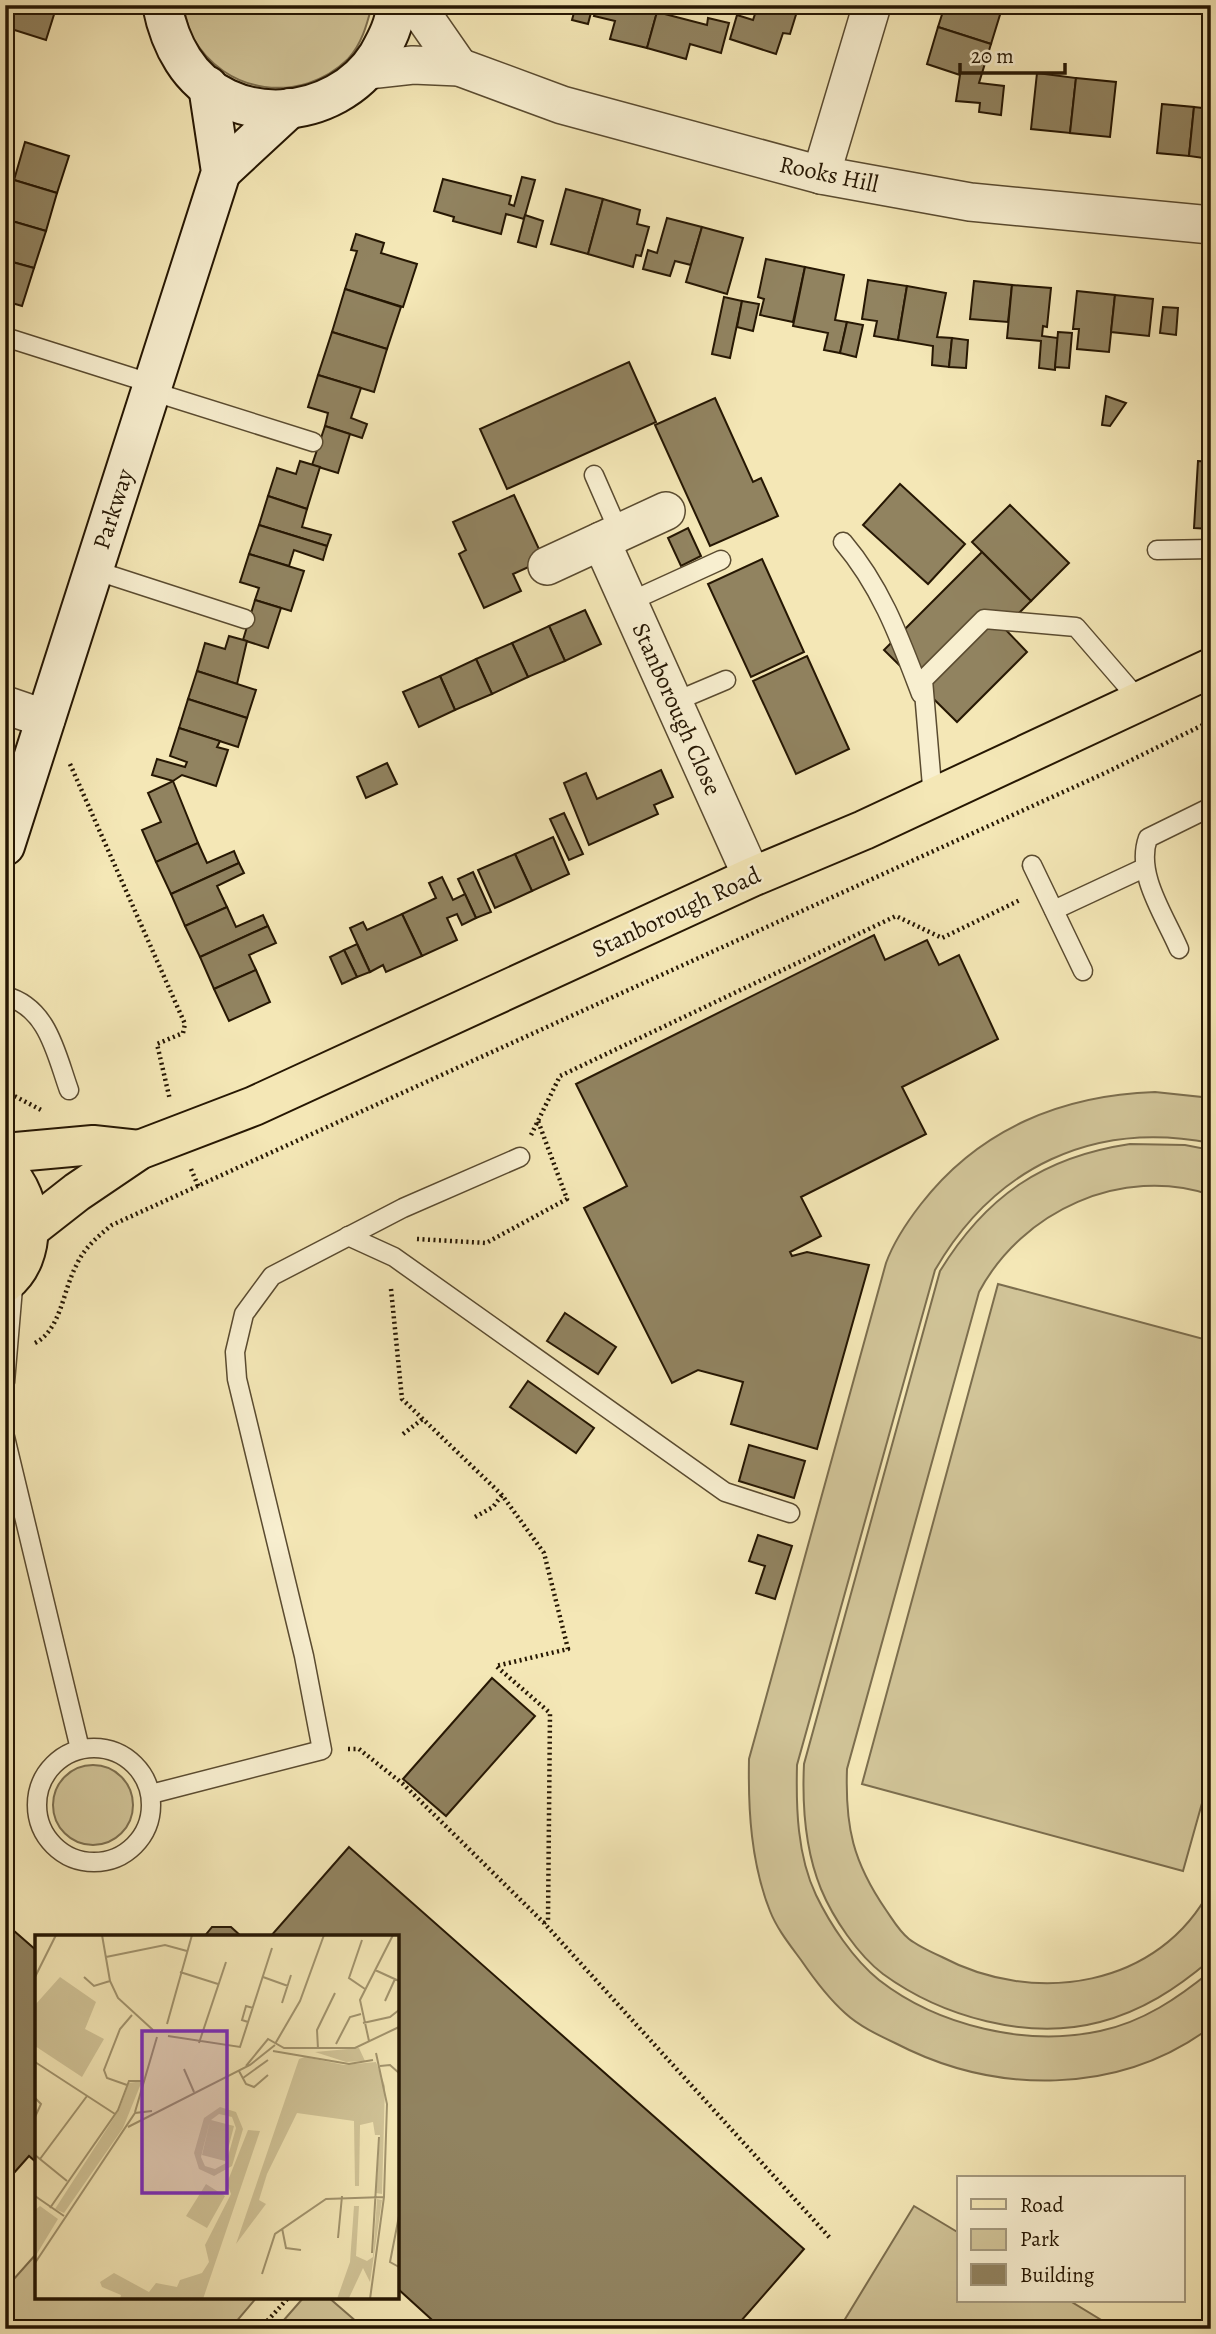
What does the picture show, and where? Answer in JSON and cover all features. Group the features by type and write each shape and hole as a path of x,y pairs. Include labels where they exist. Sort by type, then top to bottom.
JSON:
{"main road":[{"name":"Stanborough Road","path":"31,1228 77,1192 139,1150 278,1095 752,877 933,798 1211,668"},
{"name":"Stanborough Road","path":"5,1153 93,1145 139,1150"},
{"path":"5,1170 25,1202 31,1228 10,1279"}],"street":[{"path":"162,5 166,27 184,62 208,86 238,103 278,111 318,104 354,85 368,70 387,40 396,19 396,5"},
{"path":"416,5 459,67"},
{"path":"821,175 872,5"},
{"name":"Rooks Hill","path":"368,70 413,65 459,67 562,106 821,175 970,202 1211,225"},
{"name":"Parkway","path":"5,846 221,172 208,86"},
{"name":"Parkway","path":"221,172 290,108"},
{"path":"547,566 666,511"},
{"name":"Stanborough Close","path":"610,537 629,602 752,877"},
{"path":"5,705 46,719"}],"lane":[{"path":"5,337 313,442"},
{"path":"594,475 610,537"},
{"path":"843,542 864,567 883,597 925,704"},
{"path":"1157,551 1211,548"},
{"path":"629,602 721,560"},
{"path":"94,570 245,619"},
{"path":"933,798 923,680 984,619 1076,627 1140,701"},
{"path":"674,702 726,680"},
{"path":"1180,949 1144,867 1143,852 1148,838 1211,807"},
{"path":"1032,865 1083,971"},
{"path":"1054,910 1144,867"},
{"path":"5,996 16,998 37,1014 46,1027 69,1090"},
{"path":"151,1794 322,1750 304,1656 237,1379 235,1352 244,1314 272,1276 403,1208 520,1157"},
{"path":"348,1236 394,1257 725,1492 790,1513"},
{"path":"5,1382 10,1279"},
{"path":"5,1437 80,1749"},
{"path":"103,1748 125,1756 137,1766 151,1794 152,1813 146,1830 135,1846 120,1857 102,1862 83,1862 66,1855 51,1844 41,1828 36,1810 38,1790 47,1772 61,1758 80,1749 103,1748"}],"path":[{"path":"46,719 57,734 185,1024 183,1033 157,1044 171,1107"},
{"path":"25,1343 37,1343 48,1335 76,1266 90,1243 112,1225 1080,784 1211,721"},
{"path":"520,1157 560,1076 896,916 942,938 1043,889"},
{"path":"538,1121 567,1199 486,1243 410,1239 400,1245 390,1276 402,1399 502,1495 544,1553 568,1649 496,1666 550,1713 548,1920 544,1923"},
{"path":"403,1434 424,1419"},
{"path":"475,1517 493,1507 502,1495"},
{"path":"322,1750 359,1749 403,1784 544,1923 830,2238"},
{"path":"260,2329 287,2299"}],"green space":[{"path":"183,5 372,5 366,26 353,53 329,74 308,83 264,87 223,71 206,56 192,36"},
{"path":"5,732 14,747 5,787"},
{"path":"1155,1092 1211,1098 1211,1143 1168,1138 1127,1139 1088,1146 1051,1159 1018,1178 987,1203 959,1234 935,1270 797,1765 801,1847 816,1895 835,1929 869,1972 902,1996 928,2010 984,2029 1043,2036 1072,2035 1100,2031 1131,2022 1186,1991 1211,1971 1211,2027 1175,2050 1136,2066 1097,2076 1056,2080 1014,2079 973,2072 933,2060 895,2043 850,2018 821,1988 780,1930 764,1893 752,1836 749,1759 886,1263 901,1232 944,1178 969,1155 996,1136 1055,1109 1087,1100"},
{"path":"1130,1144 1185,1145 1211,1150 1211,1195 1177,1187 1143,1186 1110,1191 1078,1202 1048,1218 1021,1238 998,1263 979,1292 847,1769 848,1809 853,1843 875,1893 905,1936 933,1953 978,1972 1016,1981 1054,1983 1092,1978 1128,1967 1160,1948 1189,1922 1211,1888 1209,1961 1184,1981 1130,2012 1100,2022 1044,2029 1015,2026 959,2013 906,1989 874,1966 847,1935 821,1889 811,1859 806,1828 804,1764 940,1271 977,1221 997,1201 1020,1184 1070,1159"},
{"path":"998,1284 1211,1341 1211,1771 1183,1871 862,1784"},
{"path":"85,1765 101,1765 122,1776 133,1797 133,1813 122,1834 101,1845 85,1845 71,1839 59,1827 53,1813 53,1797 59,1783 71,1771"},
{"path":"914,2206 957,2232 957,2302 1072,2302 1116,2329 839,2329"},
{"path":"35,2255 35,2299 255,2299 230,2329 24,2329 5,2312 5,2289"},
{"path":"302,2299 330,2299 365,2329 276,2329"}],"building":[{"path":"5,5 57,5 46,40 5,27"},
{"path":"576,5 593,5 588,24 572,20"},
{"path":"597,5 659,5 647,48 610,39 615,21 594,16"},
{"path":"758,5 799,5 790,34 783,33 776,54 730,39 737,15 753,20"},
{"path":"945,5 1003,5 991,44 938,27"},
{"path":"657,12 707,25 708,18 729,23 721,53 690,44 686,59 647,48"},
{"path":"938,27 991,44 979,83 1004,86 1001,115 979,112 980,103 956,101 960,75 927,64"},
{"path":"1037,73 1076,78 1070,133 1031,129"},
{"path":"1076,78 1116,82 1110,137 1070,133"},
{"path":"1162,104 1194,107 1189,156 1157,153"},
{"path":"1194,107 1211,109 1211,159 1189,156"},
{"path":"25,142 69,156 57,193 14,180"},
{"path":"522,177 535,180 524,219 506,214 501,234 453,221 454,217 434,211 443,179 511,196 509,204 514,206"},
{"path":"14,180 57,193 46,231 5,219"},
{"path":"566,189 603,199 588,254 551,244"},
{"path":"603,199 640,210 637,224 649,227 641,256 636,255 633,267 588,254"},
{"path":"525,215 543,221 536,247 518,242"},
{"path":"667,218 702,227 691,265 675,261 670,276 643,269 648,250 657,253"},
{"path":"5,219 46,231 34,268 5,260"},
{"path":"702,227 743,238 727,294 686,282"},
{"path":"356,234 384,243 381,253 417,264 403,307 345,289 357,251 351,250"},
{"path":"766,259 805,267 793,322 760,315 764,299 758,297"},
{"path":"5,260 34,268 22,306 5,301"},
{"path":"805,267 844,275 835,320 847,322 840,353 824,350 828,333 793,326"},
{"path":"868,280 907,286 898,340 874,336 877,321 862,319"},
{"path":"974,281 1012,285 1008,322 970,319"},
{"path":"1012,285 1051,288 1047,327 1043,326 1042,336 1058,338 1055,370 1039,368 1041,341 1007,338"},
{"path":"907,286 946,293 937,337 952,338 949,367 932,365 933,346 898,340"},
{"path":"345,289 401,307 387,349 332,332"},
{"path":"1077,291 1115,295 1109,352 1077,349 1079,329 1073,329"},
{"path":"1115,295 1153,299 1149,336 1111,332"},
{"path":"724,297 742,301 730,358 712,354"},
{"path":"742,301 759,304 753,331 737,327"},
{"path":"1163,307 1178,308 1176,335 1160,333"},
{"path":"847,322 863,325 856,357 840,353"},
{"path":"332,332 387,349 374,392 318,375"},
{"path":"1058,332 1072,333 1069,368 1055,367"},
{"path":"952,338 968,340 966,368 949,367"},
{"path":"629,362 656,422 507,489 480,429"},
{"path":"318,375 361,388 351,418 367,424 362,438 325,426 328,413 308,407"},
{"path":"1106,396 1126,403 1110,426 1102,425"},
{"path":"715,398 753,482 761,478 778,516 710,546 655,425"},
{"path":"325,426 350,434 338,473 312,465"},
{"path":"300,461 320,467 307,509 268,496 277,468 296,474"},
{"path":"1198,461 1211,462 1211,529 1194,528"},
{"path":"900,484 965,544 928,584 863,525"},
{"path":"514,495 544,560 513,574 521,591 484,608 459,554 466,550 453,522"},
{"path":"268,496 307,509 302,527 331,535 327,546 259,525"},
{"path":"1010,505 1069,563 1031,601 972,542"},
{"path":"259,525 327,546 323,560 294,550 289,566 249,554"},
{"path":"688,528 701,556 681,566 668,538"},
{"path":"982,552 1031,601 1004,628 1027,652 957,722 884,650"},
{"path":"249,554 304,571 291,611 255,600 259,588 240,582"},
{"path":"762,559 804,652 751,677 708,584"},
{"path":"255,600 281,608 268,648 243,640"},
{"path":"585,610 601,644 565,661 549,626"},
{"path":"549,626 565,661 528,677 512,643"},
{"path":"229,636 247,641 237,684 197,671 205,643 225,649"},
{"path":"512,643 528,677 492,694 476,659"},
{"path":"807,656 849,749 796,774 753,681"},
{"path":"476,659 492,694 455,710 440,676"},
{"path":"197,671 256,690 247,718 188,699"},
{"path":"440,676 455,710 419,727 403,692"},
{"path":"188,699 247,718 238,747 179,728"},
{"path":"179,728 220,741 217,747 228,750 216,786 182,775 173,781 152,775 157,759 185,767 187,762 170,756"},
{"path":"387,763 397,784 366,798 357,777"},
{"path":"661,770 673,797 654,805 658,814 589,845 564,783 586,773 597,799"},
{"path":"173,781 198,843 156,862 142,830 161,822 148,793"},
{"path":"564,813 583,854 569,860 550,819"},
{"path":"553,837 569,874 532,891 515,854"},
{"path":"198,843 207,863 234,851 239,863 171,894 156,862"},
{"path":"515,854 532,891 495,908 478,870"},
{"path":"239,863 244,873 217,886 227,907 185,926 171,894"},
{"path":"473,872 491,912 476,918 458,879"},
{"path":"442,877 453,900 465,894 476,918 462,925 457,914 447,918 457,940 422,956 402,914 436,898 429,883"},
{"path":"227,907 236,927 263,915 268,926 200,957 185,926"},
{"path":"402,914 422,956 386,972 383,965 370,972 350,928 363,922 367,930"},
{"path":"268,926 276,943 249,955 256,970 214,989 200,957"},
{"path":"874,935 885,960 927,940 939,965 959,955 998,1039 902,1087 926,1134 801,1197 821,1236 790,1252 792,1256 807,1252 869,1265 817,1449 731,1424 743,1382 698,1370 672,1383 584,1208 627,1186 576,1084"},
{"path":"357,944 370,972 357,977 344,950"},
{"path":"344,950 357,977 342,984 330,957"},
{"path":"256,970 270,1002 229,1021 214,989"},
{"path":"565,1313 616,1347 598,1374 547,1341"},
{"path":"528,1381 594,1428 576,1453 510,1407"},
{"path":"749,1445 805,1461 794,1498 739,1481"},
{"path":"758,1535 792,1546 775,1599 756,1593 765,1566 749,1561"},
{"path":"492,1678 535,1716 446,1816 403,1779"},
{"path":"349,1847 804,2249 734,2329 442,2329 399,2290 399,1935 272,1935"},
{"path":"5,1923 35,1949 35,2161 29,2156 5,2183"},
{"path":"212,1927 231,1927 240,1935 206,1935"}]}
